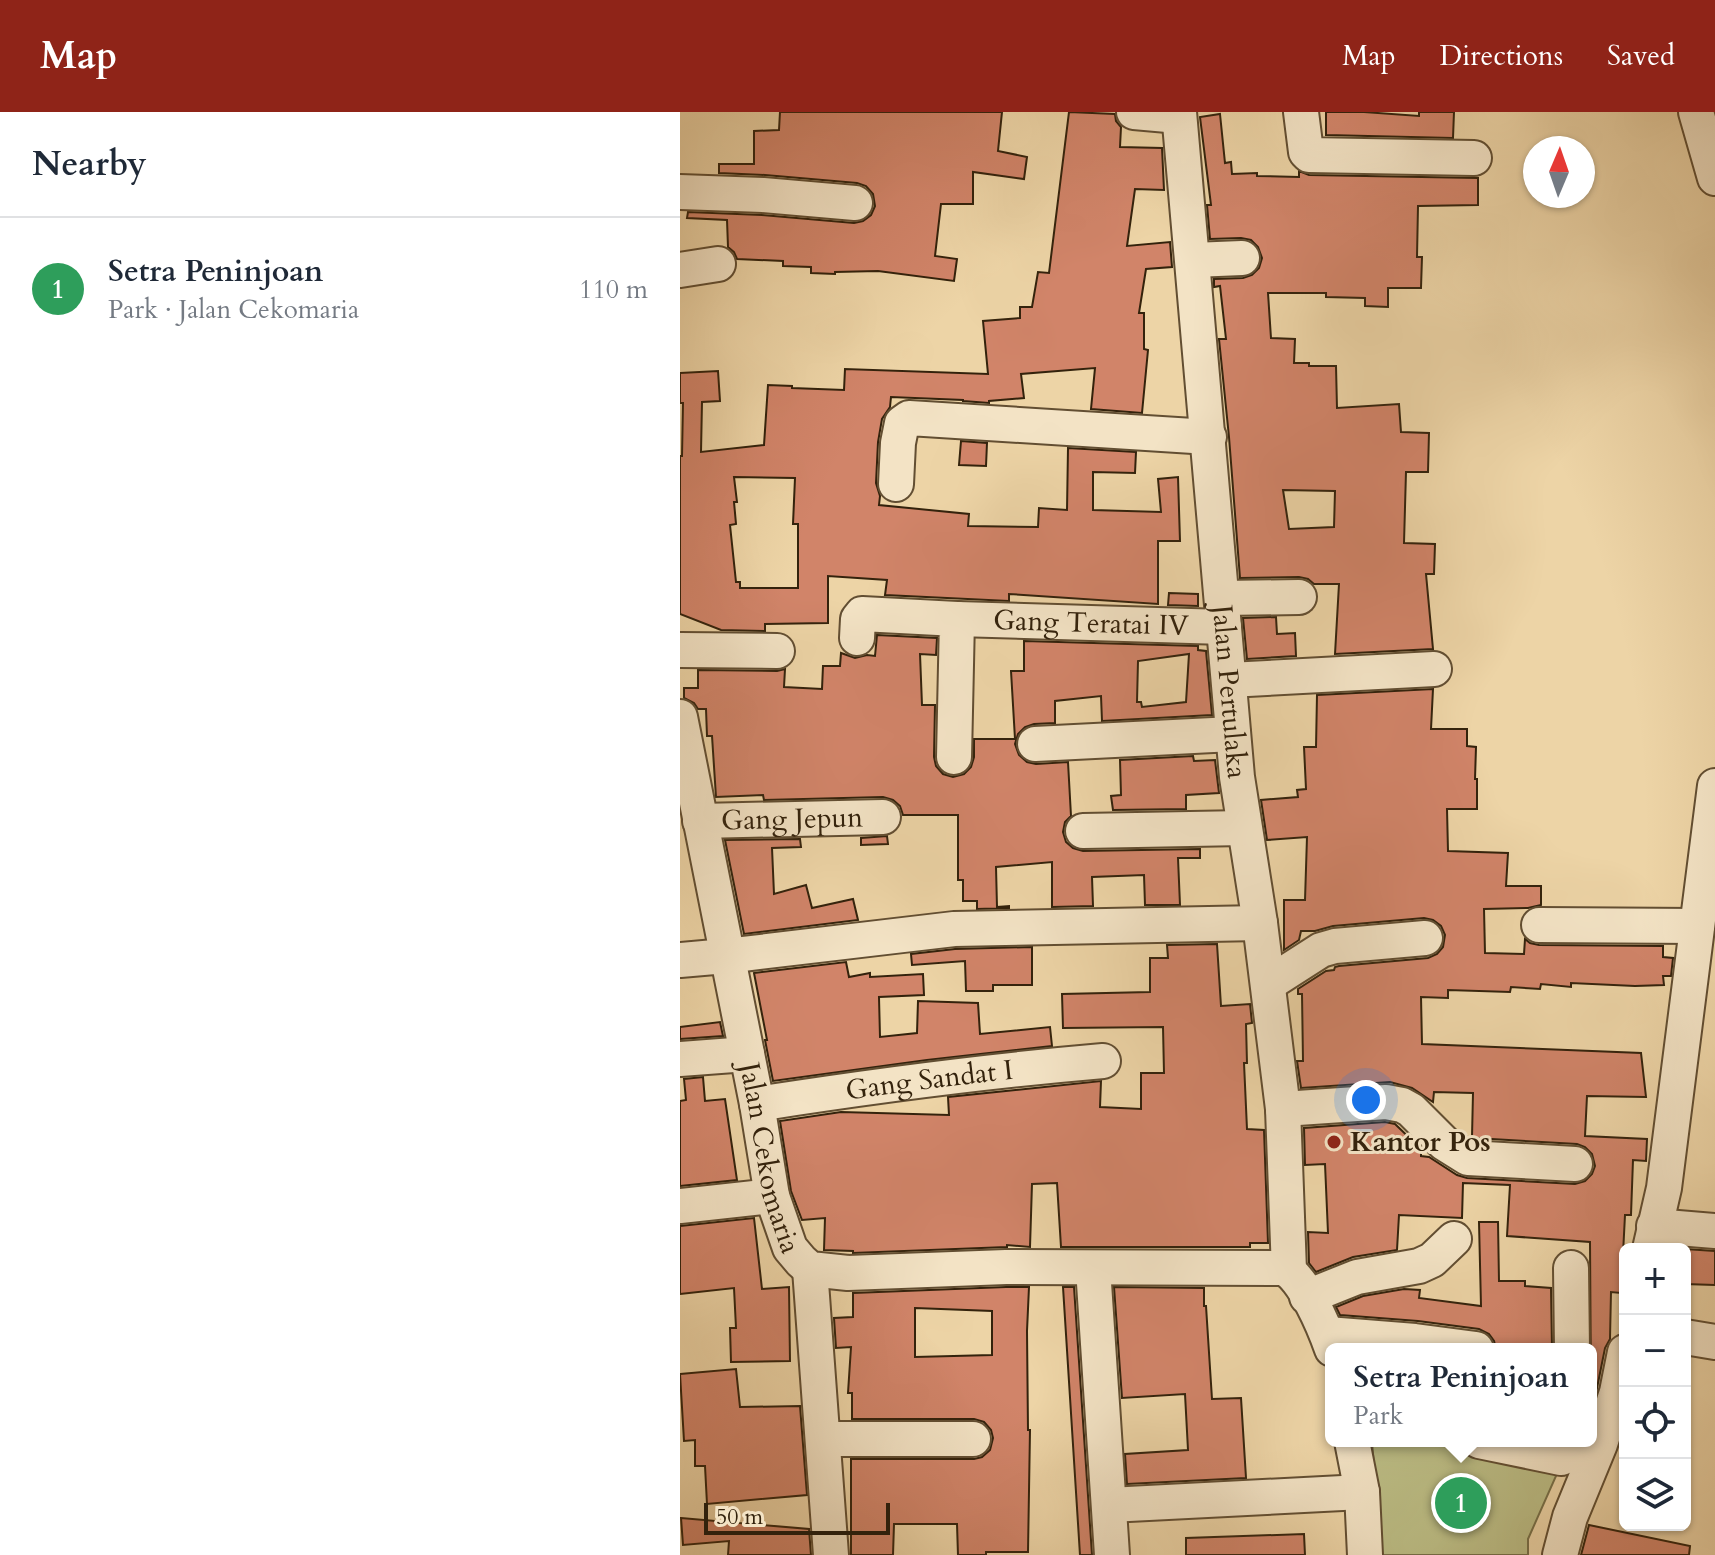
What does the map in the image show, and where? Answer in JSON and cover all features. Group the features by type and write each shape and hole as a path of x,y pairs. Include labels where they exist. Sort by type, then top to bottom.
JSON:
{"street":[{"path":"1134,112 1179,114"},
{"path":"1301,112 1306,152 1309,155 1474,158"},
{"path":"1696,112 1715,178"},
{"name":"Jalan Pertulaka","path":"1179,114 1233,734 1283,1109 1298,1284"},
{"path":"680,192 855,203"},
{"path":"1193,260 1242,258"},
{"path":"680,270 718,264"},
{"path":"896,484 898,443 902,423 909,418 1209,437"},
{"name":"Gang Teratai IV","path":"857,638 858,619 862,614 957,619 1223,612 1299,597"},
{"path":"954,757 957,619"},
{"path":"680,650 777,651"},
{"path":"1229,680 1434,669"},
{"name":"Jalan Cekomaria","path":"680,717 683,751 747,1054 772,1196 790,1248 810,1269 848,1273 1006,1267 1283,1268 1298,1284"},
{"path":"1035,744 1233,734"},
{"path":"1715,786 1692,927 1702,985 1652,1237 1715,1231"},
{"name":"Gang Jepun","path":"700,821 883,817"},
{"path":"1083,831 1244,828"},
{"path":"680,960 954,929 1260,923"},
{"path":"1539,925 1692,927"},
{"path":"1268,984 1321,950 1425,938"},
{"path":"680,1059 747,1054"},
{"name":"Gang Sandat I","path":"757,1104 898,1082 1103,1061"},
{"path":"1283,1109 1395,1103 1411,1110 1444,1143 1468,1158 1575,1164"},
{"path":"680,1206 772,1196"},
{"path":"1430,1343 1330,1341 1298,1284 1419,1266 1432,1260 1454,1239"},
{"path":"1093,1268 1112,1555"},
{"path":"1571,1268 1572,1343"},
{"path":"810,1269 831,1555"},
{"path":"1691,1338 1715,1342"},
{"path":"1560,1555 1570,1517 1600,1444 1619,1378"},
{"path":"824,1439 973,1439"},
{"path":"1353,1447 1362,1492 1365,1555"},
{"path":"1511,1447 1561,1458 1568,1455 1572,1447"},
{"path":"1109,1505 1362,1492"}],"green space":[{"path":"1372,1447 1479,1447 1560,1467 1528,1539 1528,1555 1381,1555"}],"building":[{"path":"780,112 1002,112 998,151 1027,157 1024,179 973,172 973,204 941,204 935,256 957,259 954,281 878,271 811,273 811,267 783,266 783,261 737,259 728,247 727,220 687,218 688,212 854,223 871,215 875,206 873,194 866,186 857,183 719,173 719,164 754,164 754,131 779,130"},
{"path":"1069,112 1115,114 1121,127 1120,147 1162,148 1164,190 1135,189 1127,246 1170,242 1172,267 1146,269 1139,313 1144,313 1144,349 1148,350 1142,413 1091,409 1095,368 1021,374 1024,398 989,403 891,397 890,407 882,419 878,442 876,483 879,505 969,514 968,526 1038,527 1039,508 1067,510 1068,448 1136,452 1135,473 1093,472 1093,510 1161,512 1158,479 1178,477 1180,541 1158,541 1158,604 1009,594 1009,601 885,595 887,580 828,576 828,623 765,624 765,631 721,630 680,614 683,403 680,403 680,373 718,371 720,401 702,402 701,452 764,445 768,385 844,390 845,369 988,374 983,321 1020,318 1020,307 1032,307 1038,272 1049,273","holes":["734,477 795,478 793,524 798,524 798,588 740,588 740,582 736,582 730,525 736,524"]},
{"path":"1326,112 1419,116 1419,112 1454,112 1453,138 1326,135"},
{"path":"1220,114 1225,163 1231,162 1232,174 1299,177 1299,171 1309,175 1478,178 1478,205 1418,206 1417,257 1422,257 1421,288 1388,288 1388,307 1365,306 1365,298 1326,297 1326,293 1268,293 1271,338 1295,339 1294,363 1336,366 1337,408 1399,404 1401,432 1429,433 1428,472 1406,472 1404,543 1435,544 1434,574 1426,574 1433,649 1335,654 1339,584 1314,584 1299,577 1240,578 1219,339 1226,339 1220,286 1214,287 1214,279 1252,275 1259,268 1262,258 1251,240 1210,239 1207,205 1211,205 1200,117","holes":["1283,490 1335,491 1334,527 1289,529"]},
{"path":"961,441 987,443 986,466 959,465"},
{"path":"1169,593 1198,594 1198,606 1168,605"},
{"path":"1276,617 1277,634 1295,633 1296,656 1247,659 1243,618"},
{"path":"877,635 937,638 936,655 920,654 922,705 935,705 936,766 943,774 953,777 964,774 971,767 974,739 1015,739 1011,671 1024,671 1024,641 1198,646 1198,650 1206,651 1212,715 1102,721 1101,696 1055,701 1055,723 1025,727 1018,734 1015,744 1019,755 1027,762 1068,762 1071,816 1065,822 1063,832 1066,842 1073,848 1083,851 1200,849 1200,858 1178,858 1180,905 1145,905 1144,875 1092,877 1093,906 1052,907 1052,862 996,867 997,907 1009,908 977,909 977,901 963,901 963,880 958,880 958,815 903,815 900,806 883,797 764,800 763,795 716,797 712,736 707,736 706,709 698,709 684,698 684,688 698,688 698,670 785,669 784,687 822,689 823,666 840,666 841,653 855,658 875,656","holes":["1189,654 1186,702 1142,707 1141,702 1137,702 1138,661"]},
{"path":"1433,689 1431,729 1467,729 1467,746 1476,747 1477,809 1447,809 1448,851 1508,853 1506,886 1541,886 1541,905 1484,909 1485,953 1524,954 1525,939 1539,945 1663,946 1663,957 1673,958 1671,976 1663,976 1664,985 1571,983 1571,987 1541,984 1540,989 1511,987 1510,992 1448,990 1448,998 1421,997 1422,1044 1641,1053 1646,1097 1587,1096 1585,1136 1647,1139 1646,1161 1633,1160 1631,1215 1625,1215 1624,1243 1619,1243 1619,1293 1611,1292 1610,1339 1605,1348 1597,1388 1597,1343 1591,1343 1590,1242 1507,1236 1510,1185 1463,1183 1462,1218 1399,1215 1397,1250 1353,1257 1316,1272 1309,1263 1308,1232 1328,1233 1325,1164 1305,1165 1304,1128 1385,1122 1395,1124 1421,1149 1421,1156 1429,1157 1467,1178 1575,1184 1585,1181 1595,1166 1592,1154 1577,1144 1472,1137 1473,1093 1434,1092 1433,1102 1412,1088 1390,1082 1301,1088 1297,1061 1303,1061 1302,994 1298,994 1298,989 1339,966 1428,958 1443,947 1445,935 1441,926 1424,918 1333,926 1301,931 1299,940 1284,950 1284,900 1305,900 1307,837 1267,840 1261,800 1298,797 1297,790 1306,789 1304,747 1316,747 1317,695"},
{"path":"1193,756 1194,761 1215,760 1219,793 1186,795 1186,809 1113,810 1111,796 1121,795 1120,760"},
{"path":"887,836 888,844 861,845 861,838"},
{"path":"800,839 801,847 772,848 774,894 806,885 812,908 853,899 858,920 744,934 725,840"},
{"path":"1217,944 1221,1006 1250,1004 1252,1023 1246,1024 1247,1063 1244,1063 1247,1129 1264,1130 1268,1243 1250,1243 1250,1247 1061,1247 1057,1183 1032,1184 1030,1247 1007,1245 853,1253 824,1250 825,1218 802,1220 791,1191 780,1121 841,1112 949,1115 948,1097 1101,1081 1100,1107 1141,1109 1141,1073 1164,1073 1163,1027 1063,1028 1062,994 1150,992 1150,958 1168,958 1167,945"},
{"path":"1032,947 1032,985 993,985 993,991 966,991 965,961 912,965 911,954 955,949"},
{"path":"846,962 849,977 870,973 870,977 923,974 924,995 879,997 880,1037 917,1033 918,1001 978,1003 980,1034 1050,1027 1052,1046 773,1081 754,973"},
{"path":"720,1022 723,1036 680,1039 680,1027"},
{"path":"703,1077 705,1101 725,1099 737,1180 680,1186 680,1101 686,1100 684,1079"},
{"path":"754,1218 762,1289 789,1287 790,1361 731,1362 730,1328 736,1328 734,1288 680,1294 680,1226"},
{"path":"1479,1222 1498,1222 1499,1281 1525,1281 1525,1286 1551,1288 1552,1343 1494,1343 1489,1334 1479,1329 1340,1315 1336,1307 1363,1296 1404,1289 1420,1290 1419,1298 1481,1306"},
{"path":"1691,1249 1715,1251 1715,1285 1691,1284"},
{"path":"1029,1287 1028,1552 958,1555 957,1524 894,1524 893,1555 851,1555 851,1459 974,1459 990,1450 993,1438 984,1422 974,1419 852,1419 852,1393 848,1393 851,1347 836,1348 834,1318 853,1317 853,1293","holes":["915,1308 992,1311 992,1355 915,1357"]},
{"path":"1063,1287 1074,1287 1092,1555 1080,1555"},
{"path":"1114,1287 1204,1288 1212,1399 1241,1398 1246,1478 1127,1484 1125,1454 1188,1450 1185,1394 1122,1398"},
{"path":"736,1369 740,1407 800,1406 807,1495 707,1504 705,1466 695,1466 695,1440 684,1441 680,1374"},
{"path":"681,1518 809,1529 811,1555 728,1555 729,1541 683,1545"},
{"path":"1589,1525 1690,1546 1689,1555 1581,1555"},
{"path":"1304,1534 1305,1555 1186,1555 1186,1538"}],"place":[{"name":"Kantor Pos","path":"1334,1142"},
{"name":"Setra Peninjoan","path":"1461,1503"}]}
